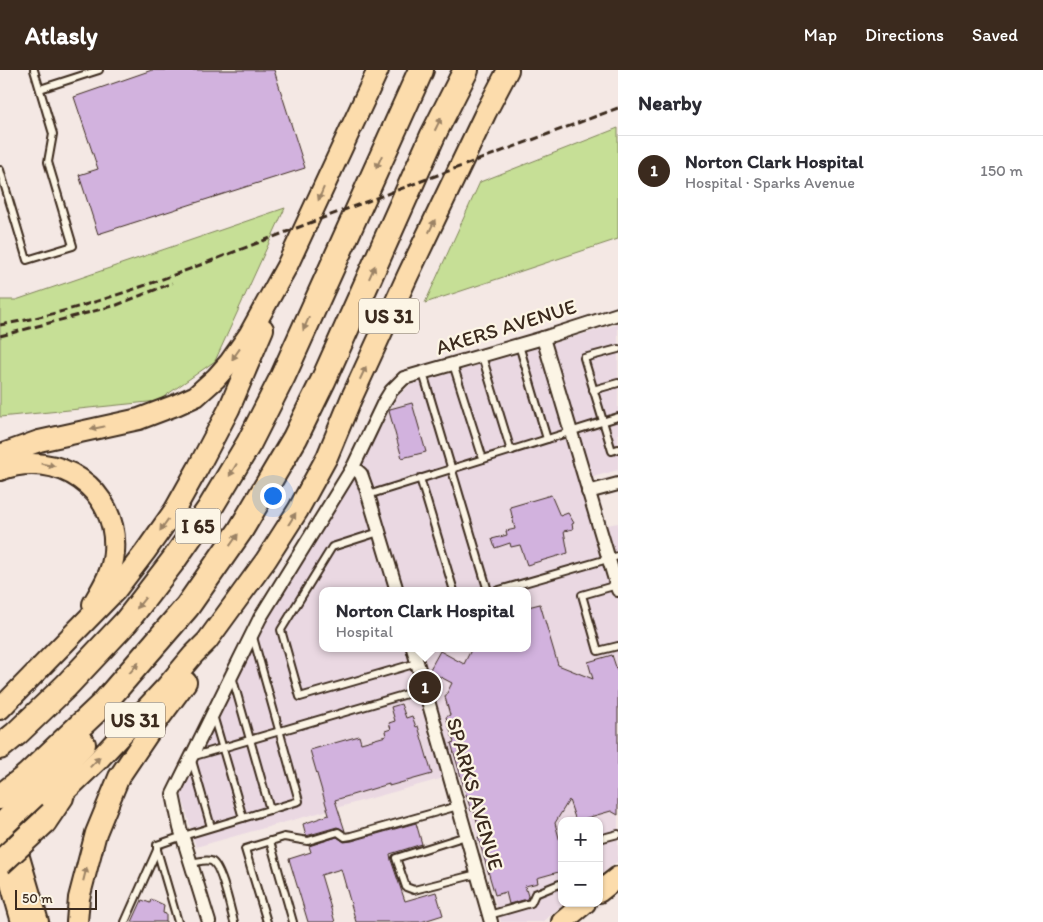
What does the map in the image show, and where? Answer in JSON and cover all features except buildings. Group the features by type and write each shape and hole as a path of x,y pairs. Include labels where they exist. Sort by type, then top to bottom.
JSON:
{"highway":[{"name":"I 65","path":"8,741 66,686 126,622 210,508 249,444 283,376 421,70"},
{"name":"I 65","path":"0,797 36,802 102,704 187,607 240,531 295,438 323,381 433,135 466,70"},
{"path":"0,827 36,802 61,797"},
{"path":"0,863 36,802"}],"main road":[{"path":"0,455 39,441 139,419 176,406 196,396 216,378 249,335 287,266 378,70"},
{"name":"US 31","path":"61,797 99,759 207,642 266,560 298,510 327,457 351,399 408,275 508,70"},
{"path":"3,707 116,590 174,511 229,408 265,325 287,266"},
{"path":"0,470 14,465 30,463 58,468 75,475 84,482 94,491 107,512 114,537 111,569 104,586 69,640"},
{"path":"77,922 79,898 96,833 120,777 152,728 200,662 207,642"},
{"path":"0,791 38,922"},
{"path":"0,845 22,922"},
{"path":"603,889 618,877"},
{"path":"562,922 580,907"}],"street":[{"name":"AKERS AVENUE","path":"353,467 383,404 391,391 404,378 543,338 618,314"},
{"path":"543,338 588,492 613,557 617,588"},
{"path":"209,922 183,836 173,794 260,618 353,467 361,474 396,587"},
{"path":"588,492 618,484"},
{"name":"SPARKS AVENUE","path":"414,652 490,918"}],"lane":[{"path":"0,170 27,260 73,246 48,162 53,134 34,70"},
{"path":"40,89 99,70"},
{"path":"519,345 546,440"},
{"path":"618,348 584,358 612,451 618,449"},
{"path":"482,356 511,450"},
{"path":"453,364 482,459"},
{"path":"423,373 487,587"},
{"path":"593,390 618,383"},
{"path":"368,495 618,417"},
{"path":"420,478 453,587"},
{"path":"379,532 332,547 281,630 300,696 417,663"},
{"path":"510,587 613,557"},
{"path":"617,588 582,595 598,651 618,646"},
{"path":"126,922 157,845 299,801 252,634"},
{"path":"232,675 270,810"},
{"path":"211,827 191,757 424,689"},
{"path":"213,714 243,818"},
{"path":"268,922 245,849 284,837 308,841 338,832 345,837 351,836 458,806"},
{"path":"603,838 618,834"},
{"path":"466,836 396,858 406,887 414,890 477,874"},
{"path":"270,841 293,922"},
{"path":"156,850 178,922"},
{"path":"191,863 210,860 215,864 234,922"},
{"path":"490,918 531,903 534,894 558,884"}],"shaded area":[{"path":"618,324 618,470 593,477 607,525 618,523 618,861 603,873 603,817 558,817 558,907 560,907 542,922 501,922 459,775 196,847 181,793 266,618 374,439 397,397 410,385"}],"green space":[{"path":"618,128 618,239 425,303 480,182"},
{"path":"285,208 215,361 158,401 0,417 0,300 16,300"}],"railway":[{"path":"0,325 72,309 177,274 618,108"},
{"path":"0,336 117,305 172,283"}],"place":[{"name":"Norton Clark Hospital","path":"425,687"}]}
